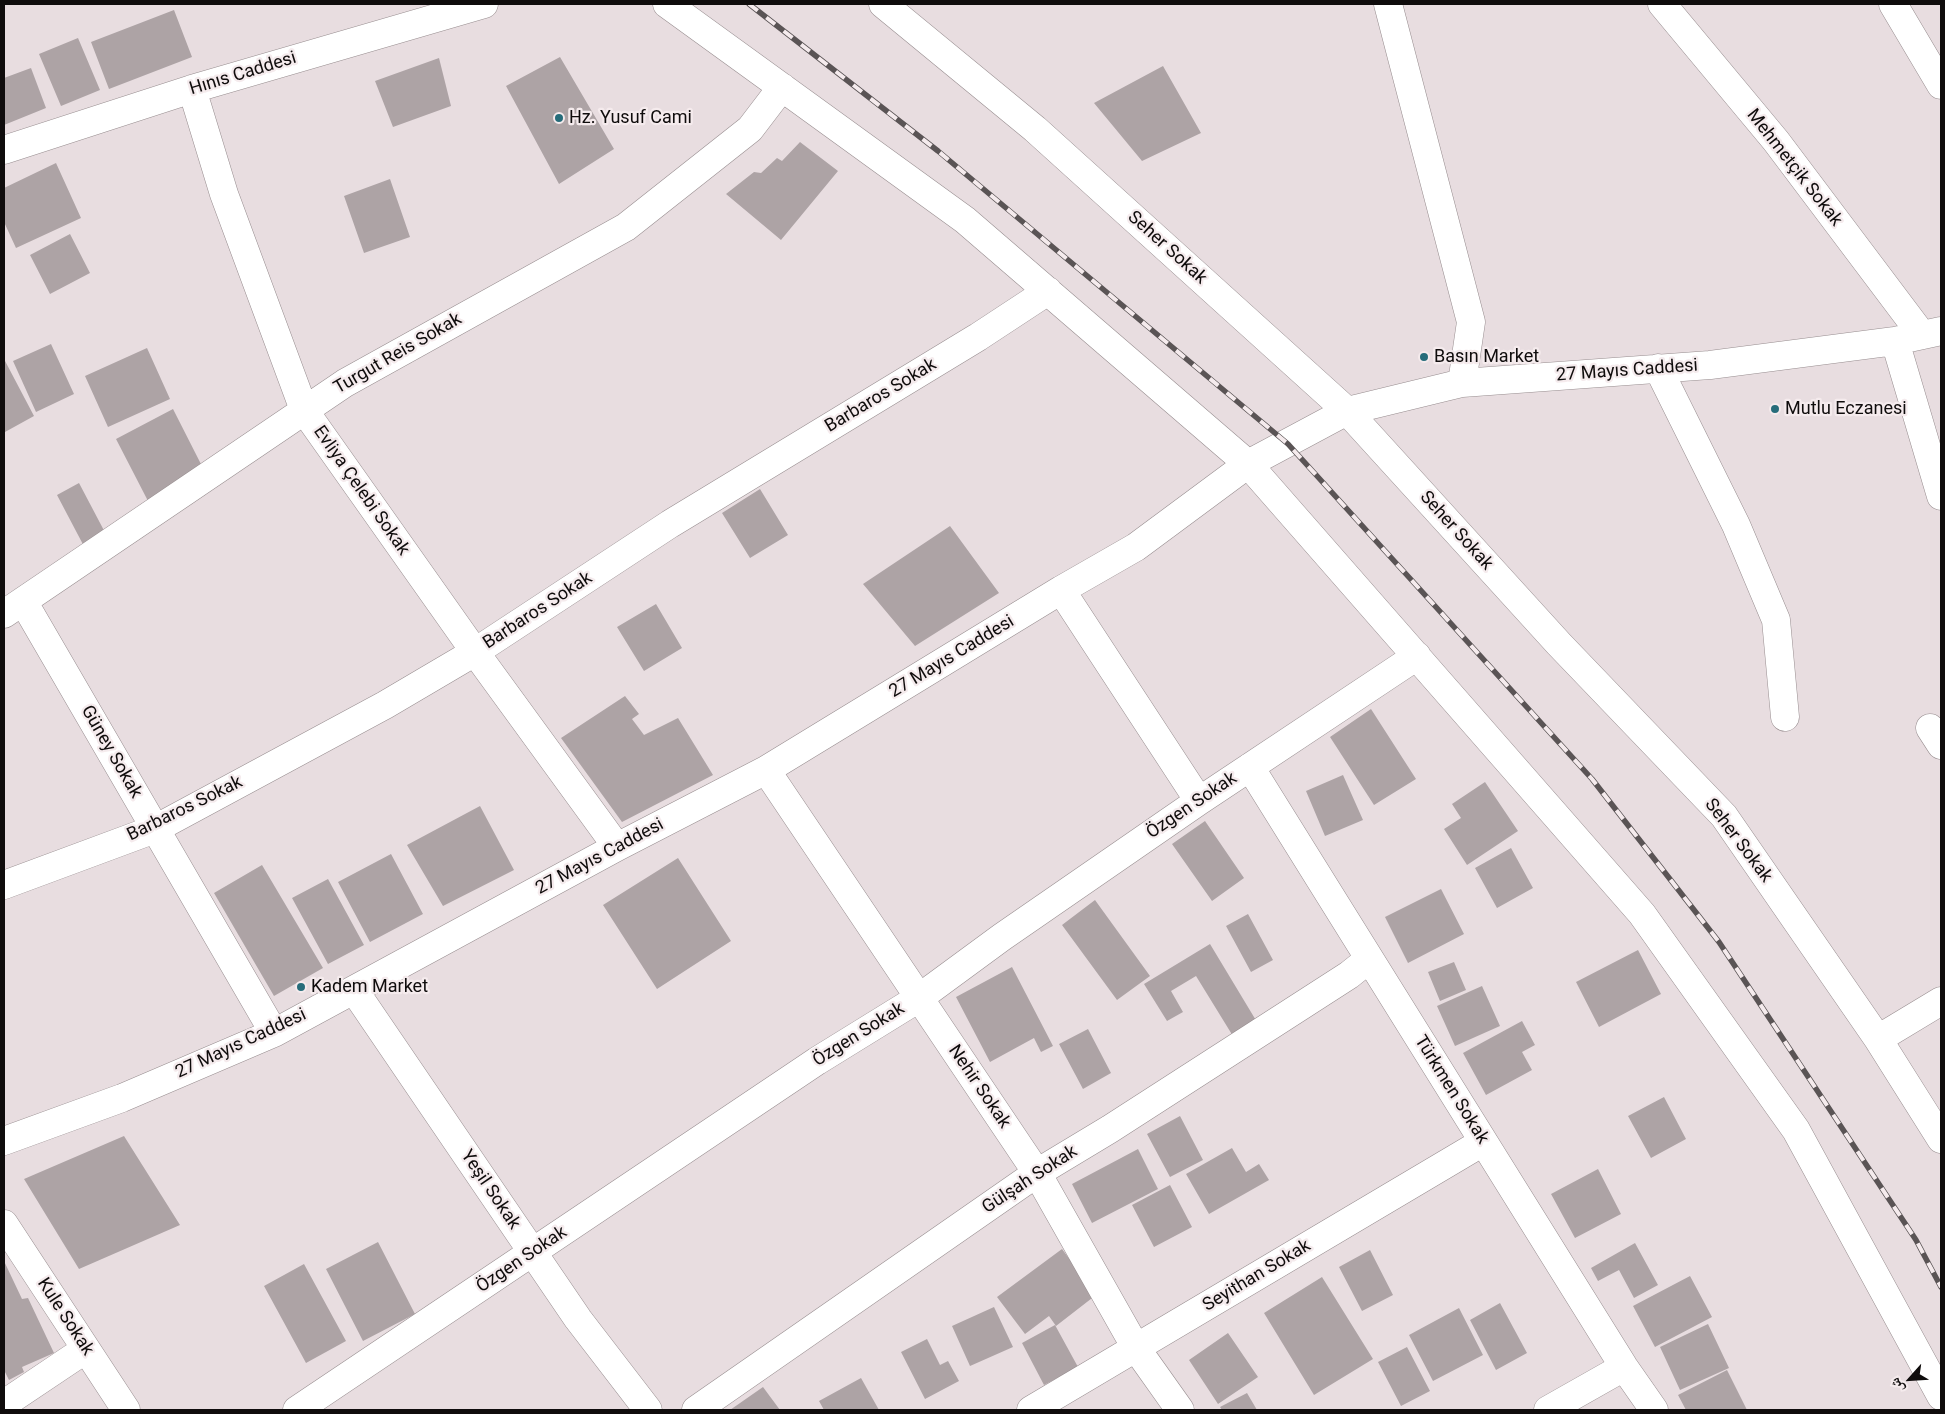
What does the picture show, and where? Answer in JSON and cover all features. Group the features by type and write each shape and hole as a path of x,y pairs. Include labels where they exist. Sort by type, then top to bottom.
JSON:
{"street":[{"name":"Hınıs Caddesi","path":"4,150 192,89 484,4"},
{"path":"666,4 965,220 1248,464 1642,914 1796,1130 1941,1396"},
{"name":"Seher Sokak","path":"883,4 1035,129 1347,411 1559,644 1724,816 1878,1039 1941,1138"},
{"path":"1388,4 1471,322 1462,383"},
{"name":"Mehmetçik Sokak","path":"1662,4 1931,333"},
{"path":"1893,4 1941,85"},
{"name":"Turgut Reis Sokak","path":"13,608 345,383 626,227 750,129 782,87"},
{"name":"Evliya Çelebi Sokak","path":"192,89 224,194 304,410 475,652 617,847"},
{"name":"Barbaros Sokak","path":"4,885 155,828 385,705 475,652 670,524 978,337 1048,291"},
{"name":"27 Mayıs Caddesi","path":"4,1142 122,1098 274,1033 617,847 766,770 1061,590 1136,547 1248,464 1347,411 1462,383 1710,365 1895,341 1931,333"},
{"path":"1895,341 1941,496"},
{"path":"1658,368 1736,524 1776,620 1785,717"},
{"path":"1061,590 1200,801"},
{"name":"Güney Sokak","path":"13,608 155,828 274,1033"},
{"name":"Özgen Sokak","path":"297,1410 817,1061 919,998 1002,937 1200,801 1417,656"},
{"name":"Türkmen Sokak","path":"1250,767 1624,1367 1654,1410"},
{"name":"Nehir Sokak","path":"766,770 1037,1173 1136,1348 1180,1410"},
{"name":"Gülşah Sokak","path":"696,1410 1037,1173 1110,1129 1267,1028 1349,975 1369,959"},
{"name":"Yeşil Sokak","path":"354,990 578,1319 648,1410"},
{"path":"1878,1039 1941,1001"},
{"name":"Seyithan Sokak","path":"1031,1410 1483,1142"},
{"name":"Kule Sokak","path":"4,1224 126,1410"},
{"path":"4,1404 86,1349"},
{"path":"1548,1410 1624,1367"}],"building":[{"path":"174,10 192,57 109,89 91,42"},
{"path":"78,38 100,90 61,106 39,54"},
{"name":"Hz. Yusuf Cami","path":"560,57 614,149 559,184 506,86"},
{"path":"439,58 451,106 393,127 375,81"},
{"path":"1163,66 1201,133 1142,161 1094,103"},
{"path":"31,68 46,108 4,125 4,78"},
{"path":"800,142 838,171 781,240 726,194 754,172 761,173 777,158 782,161"},
{"path":"56,163 81,218 16,248 4,222 4,188"},
{"path":"390,179 410,237 364,253 344,196"},
{"path":"70,234 90,273 50,294 30,255"},
{"path":"51,344 74,394 36,412 13,361"},
{"path":"147,348 170,399 108,427 85,376"},
{"path":"4,359 34,416 5,432 4,429"},
{"path":"173,409 205,472 148,501 116,439"},
{"path":"79,483 109,540 87,552 57,495"},
{"path":"760,489 788,535 750,558 722,513"},
{"path":"950,526 999,593 915,646 863,584"},
{"path":"656,604 682,648 644,671 617,627"},
{"path":"625,696 639,714 632,719 644,735 678,718 713,775 622,822 561,738"},
{"path":"1371,709 1416,779 1374,805 1330,737"},
{"path":"1343,775 1363,820 1325,836 1306,791"},
{"path":"1485,782 1518,831 1467,865 1444,829 1461,818 1452,804"},
{"path":"480,806 514,870 443,906 407,845"},
{"path":"1205,821 1244,878 1212,901 1172,844"},
{"path":"1511,848 1533,888 1497,908 1475,868"},
{"path":"391,854 423,914 370,942 338,882"},
{"path":"678,858 731,941 657,989 603,905"},
{"path":"262,865 323,968 274,996 214,893"},
{"path":"328,879 364,945 328,964 292,898"},
{"path":"1441,889 1464,934 1408,963 1385,917"},
{"path":"1095,900 1150,976 1117,1000 1062,925"},
{"path":"1248,914 1273,960 1251,972 1226,926"},
{"path":"1210,944 1260,1027 1236,1041 1196,976 1171,991 1183,1012 1167,1021 1144,984"},
{"path":"1638,950 1661,994 1599,1027 1576,982"},
{"path":"1454,962 1466,990 1440,1001 1428,972"},
{"path":"1012,967 1053,1046 1041,1052 1034,1038 990,1062 956,997"},
{"path":"1482,986 1500,1026 1455,1046 1437,1006"},
{"path":"1522,1021 1535,1045 1522,1052 1532,1070 1486,1095 1463,1053"},
{"path":"1088,1029 1111,1073 1083,1089 1059,1044"},
{"path":"1664,1097 1686,1139 1651,1158 1628,1116"},
{"path":"1180,1116 1203,1160 1170,1177 1147,1134"},
{"path":"124,1136 180,1225 79,1269 24,1179"},
{"path":"1232,1148 1246,1172 1259,1164 1269,1180 1209,1214 1186,1174"},
{"path":"1138,1149 1158,1189 1092,1223 1072,1184"},
{"path":"1598,1169 1621,1214 1575,1238 1551,1194"},
{"path":"1170,1185 1192,1227 1154,1247 1132,1205"},
{"path":"378,1242 415,1314 363,1341 326,1269"},
{"path":"1635,1243 1658,1285 1634,1298 1619,1270 1598,1281 1591,1268"},
{"path":"1062,1249 1096,1295 1056,1326 1049,1316 1025,1334 997,1297"},
{"path":"1370,1250 1393,1295 1362,1311 1339,1267"},
{"path":"4,1261 22,1299 28,1298 54,1353 22,1367 24,1372 9,1380 4,1370"},
{"path":"304,1264 346,1341 306,1363 264,1286"},
{"path":"1690,1276 1712,1317 1655,1347 1633,1306"},
{"path":"1322,1277 1373,1359 1314,1395 1264,1313"},
{"path":"1500,1303 1527,1353 1496,1370 1470,1320"},
{"path":"994,1307 1013,1347 970,1366 952,1326"},
{"path":"1459,1308 1483,1355 1433,1381 1409,1335"},
{"path":"1708,1324 1729,1368 1680,1390 1660,1347"},
{"path":"1055,1325 1078,1367 1044,1385 1022,1343"},
{"path":"1228,1333 1258,1377 1218,1404 1189,1360"},
{"path":"927,1339 940,1365 948,1361 959,1381 925,1399 901,1352"},
{"path":"1407,1347 1430,1391 1401,1406 1378,1362"},
{"path":"1727,1370 1747,1410 1686,1410 1678,1395"},
{"path":"861,1378 879,1410 824,1410 819,1401"},
{"path":"763,1387 780,1410 730,1410"},
{"path":"1247,1393 1257,1410 1222,1410 1220,1407"}],"railway":[{"path":"749,4 938,151 1288,444 1592,779 1719,942 1916,1240 1941,1287"}],"place":[{"name":"Hz. Yusuf Cami","path":"559,118"},
{"name":"Basın Market","path":"1424,357"},
{"name":"Mutlu Eczanesi","path":"1775,409"},
{"name":"Kadem Market","path":"301,987"}]}
